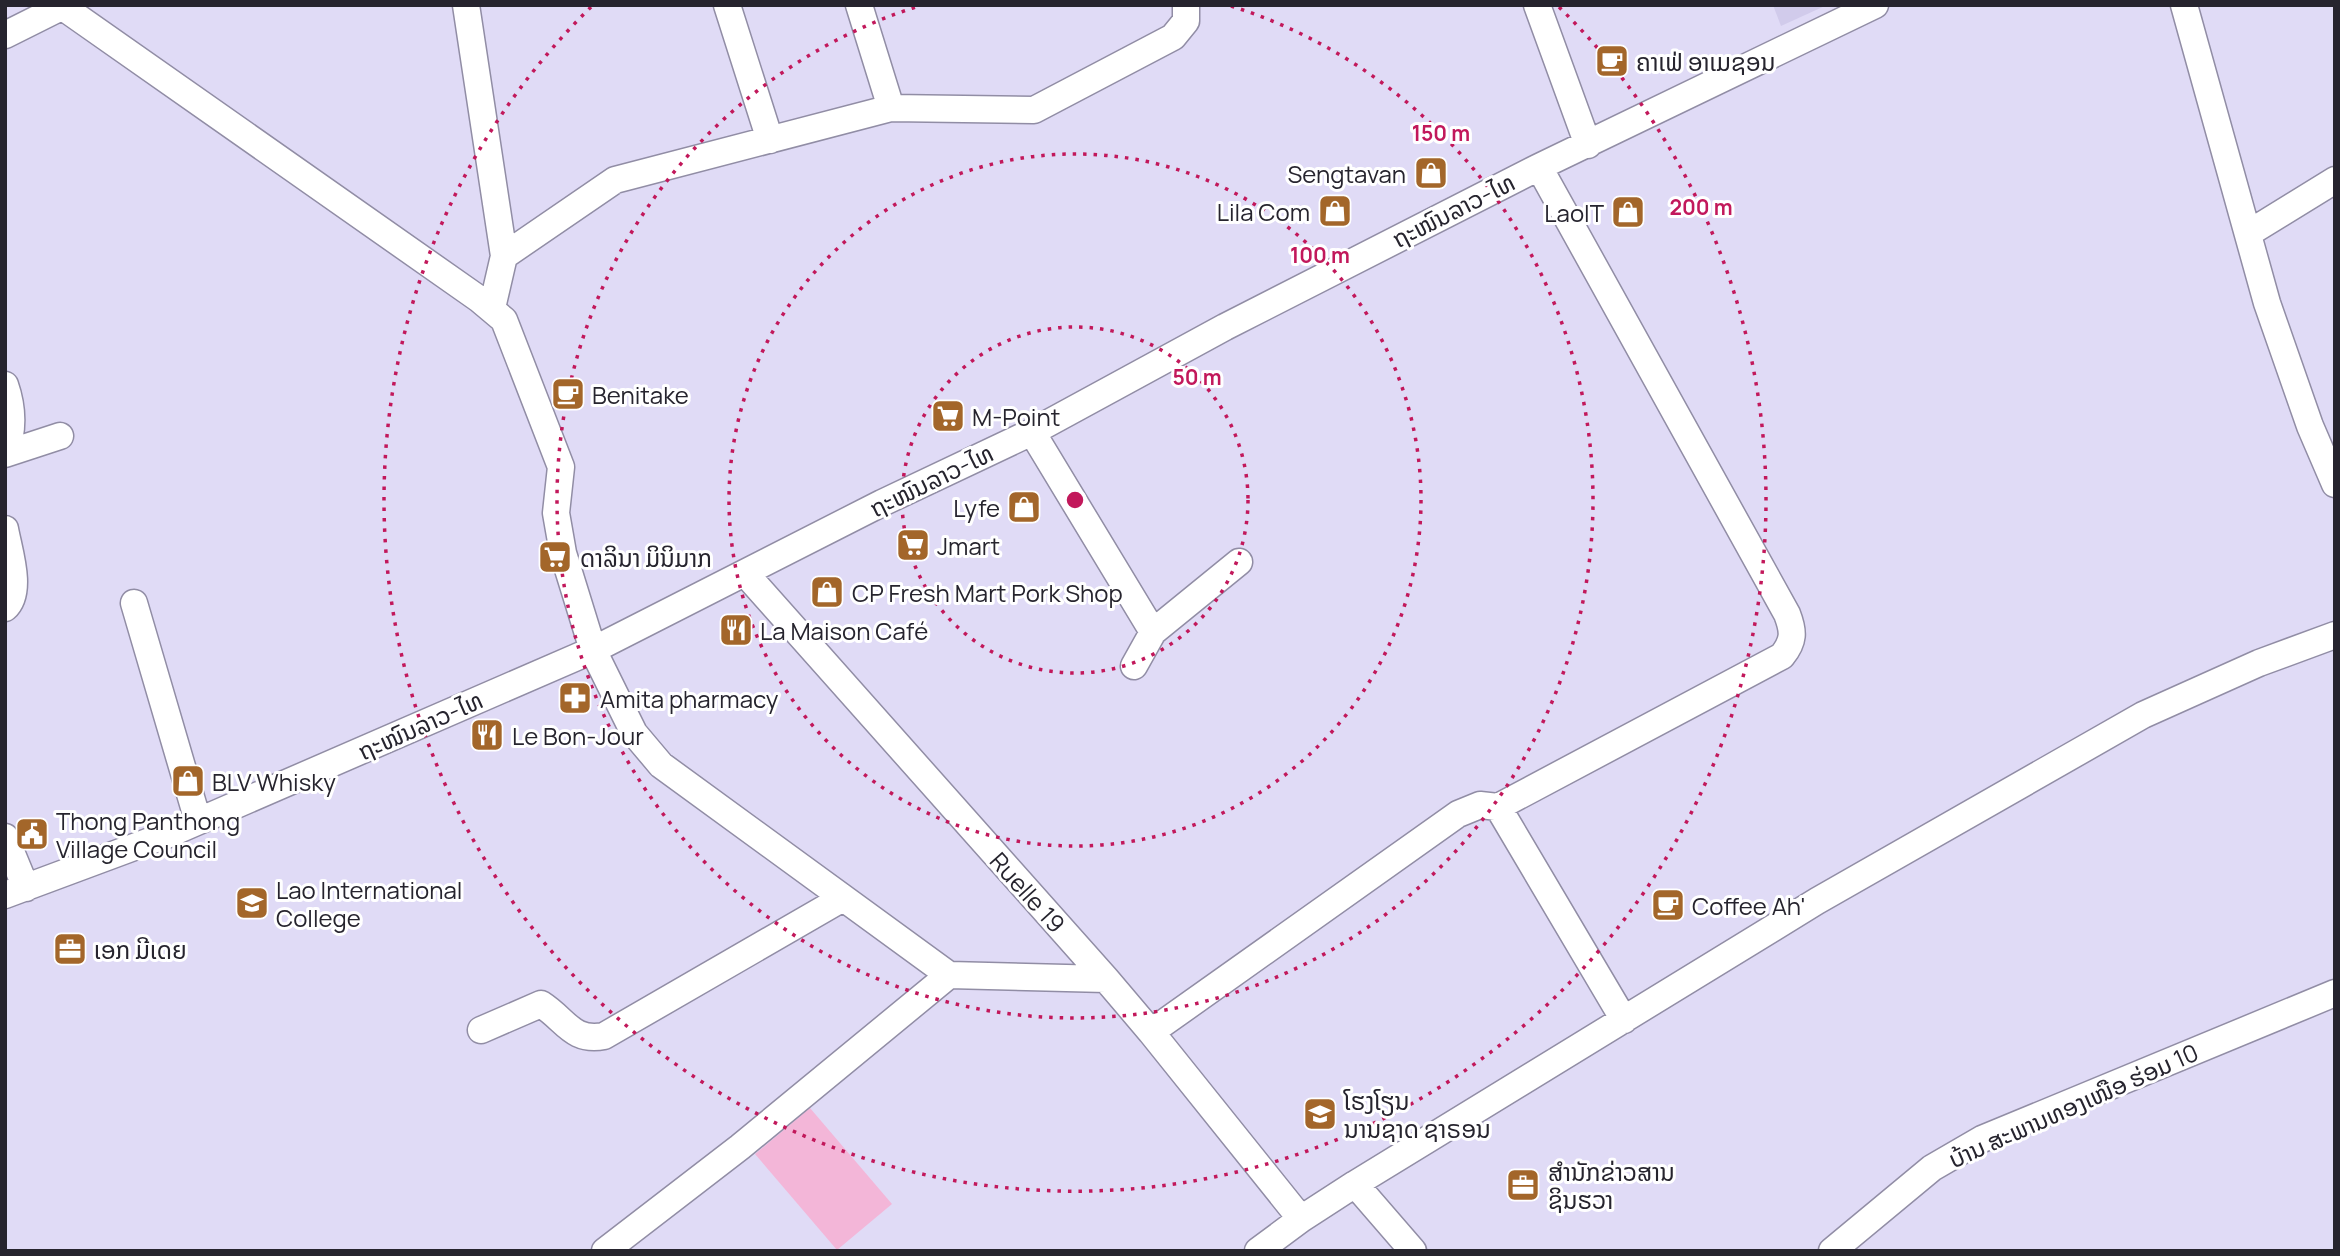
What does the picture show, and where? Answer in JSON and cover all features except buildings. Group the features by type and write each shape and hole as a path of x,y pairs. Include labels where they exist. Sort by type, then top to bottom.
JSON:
{"street":[{"path":"466,5 504,256 492,308"},
{"path":"727,5 769,140"},
{"path":"859,5 891,108"},
{"path":"504,256 615,180 891,108 1034,110 1172,37 1186,21 1186,5"},
{"path":"1537,5 1588,145"},
{"name":"ຖະໜົນລາວ-ໄທ","path":"16,892 198,821 593,650 882,503 1032,432 1225,327 1539,167 1875,5"},
{"path":"2184,5 2267,303 2310,426 2335,484"},
{"path":"5,35 64,6 492,308 505,320 561,467 555,513 593,650 634,733 661,765 949,975 1106,979"},
{"path":"1151,1032 1458,814 1480,806 1499,807 1782,656 1790,646 1793,635 1787,614 1539,167"},
{"path":"2249,233 2335,180"},
{"path":"5,385 9,395 12,435 5,453"},
{"path":"1032,432 1153,632"},
{"path":"5,453 60,436"},
{"path":"5,529 15,589 12,602 5,608"},
{"path":"1134,666 1153,632 1239,562"},
{"name":"Ruelle 19","path":"745,573 1106,979 1301,1219"},
{"path":"134,603 198,821"},
{"path":"1258,1251 1355,1184 1817,901 2143,715 2259,663 2335,635"},
{"path":"1499,807 1624,1020"},
{"path":"5,837 16,892"},
{"path":"481,1030 541,1004 580,1036 604,1036 843,898"},
{"path":"605,1251 740,1147 949,975"},
{"name":"ບ້ານ ສະພານທອງເໜືອ ຮ່ອມ 10","path":"1832,1251 1932,1168 1982,1139 2335,993"},
{"path":"1355,1184 1413,1251"}],"shaded area":[{"path":"1773,5 1827,5 1781,26"},
{"path":"810,1108 892,1204 837,1250 755,1154"}],"place":[{"name":"ຄາເຟ່ ອາເມຊອນ","path":"1612,61"},
{"name":"Sengtavan","path":"1431,173"},
{"name":"Lila Com","path":"1335,211"},
{"name":"LaoIT","path":"1628,212"},
{"name":"Benitake","path":"568,394"},
{"name":"M-Point","path":"948,416"},
{"name":"Lyfe","path":"1024,507"},
{"name":"Jmart","path":"913,545"},
{"name":"ດາລິນາ ມິນິມາກ","path":"555,557"},
{"name":"CP Fresh Mart Pork Shop","path":"827,592"},
{"name":"La Maison Café","path":"736,630"},
{"name":"Amita pharmacy","path":"575,698"},
{"name":"Le Bon-Jour","path":"487,735"},
{"name":"BLV Whisky","path":"188,781"},
{"name":"Thong Panthong Village Council","path":"32,834"},
{"name":"Lao International College","path":"252,903"},
{"name":"Coffee Ah'","path":"1668,905"},
{"name":"ເອກ ມີເດຍ","path":"70,949"},
{"name":"ໂຮງໂຽນ ນານຊາດ ຊາຣອນ","path":"1320,1114"},
{"name":"ສຳນັກຂ່າວສານ ຊິນຮວາ","path":"1523,1185"}]}
